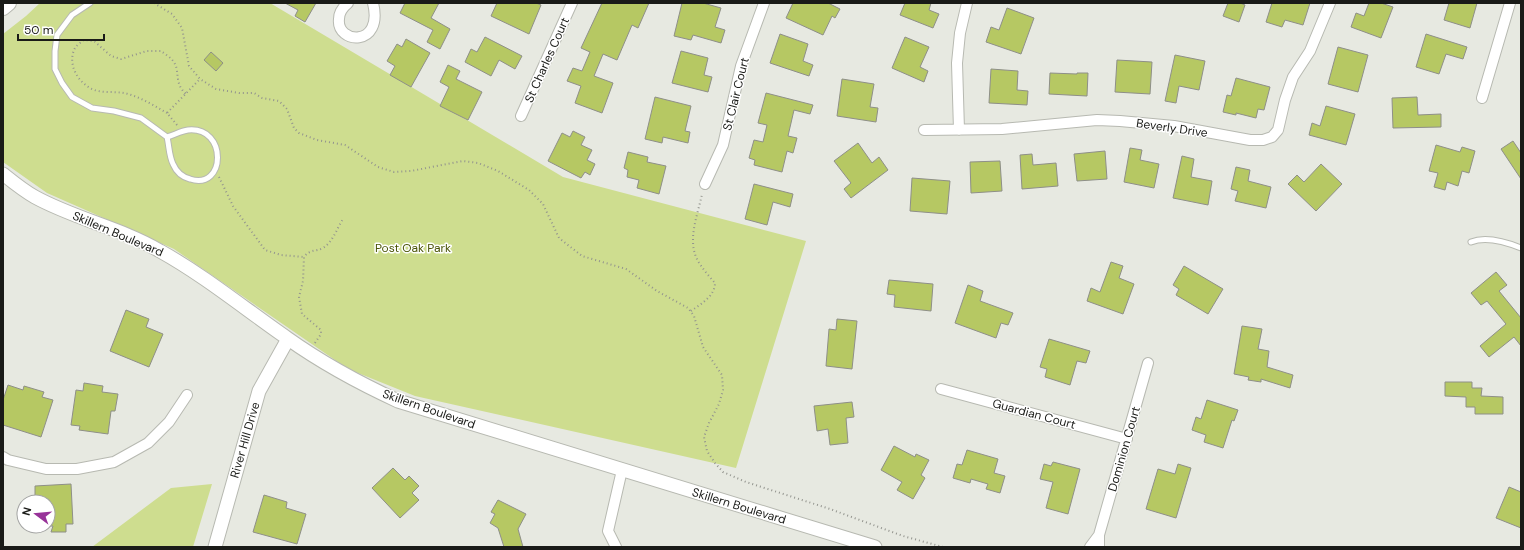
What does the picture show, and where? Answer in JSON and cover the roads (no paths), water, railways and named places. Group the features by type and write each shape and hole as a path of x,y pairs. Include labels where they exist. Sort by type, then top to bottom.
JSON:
{"main road":[{"path":"3,8 9,3"}],"street":[{"path":"348,3 339,14 338,23 341,30 349,36 355,38 363,37 370,32 374,24 375,12 373,3"},
{"name":"St Charles Court","path":"521,116 572,3"},
{"name":"St Clair Court","path":"705,184 723,145 741,66 764,3"},
{"path":"959,130 957,63 960,33 967,3"},
{"name":"Beverly Drive","path":"924,130 947,128 959,130 1002,129 1097,120 1174,126 1250,140 1263,140 1272,137 1278,130 1285,100 1293,77 1310,51 1330,3"},
{"path":"1482,98 1510,3"},
{"name":"Skillern Boulevard","path":"3,174 34,197 129,236 183,264 288,339 340,373 398,401 875,547"},
{"name":"River Hill Drive","path":"215,547 259,391 288,339"},
{"name":"Dominion Court","path":"1099,547 1099,535 1148,363"},
{"name":"Guardian Court","path":"941,389 1127,440"},
{"path":"3,457 8,460 46,469 77,470 114,462 148,443 169,422 187,395"},
{"path":"616,547 608,531 622,470"},
{"name":"Dominion Court","path":"1090,547 1099,535"}],"lane":[{"path":"90,3 72,15 57,35 55,69 62,83 72,97 92,108 114,111 140,118 167,137 173,164 182,177 196,182 207,179 215,170 219,158 216,145 204,133 188,130 167,137"},
{"path":"1472,242 1480,239 1491,240 1521,248"}],"park label":[{"name":"Post Oak Park","path":"413,248"}]}
